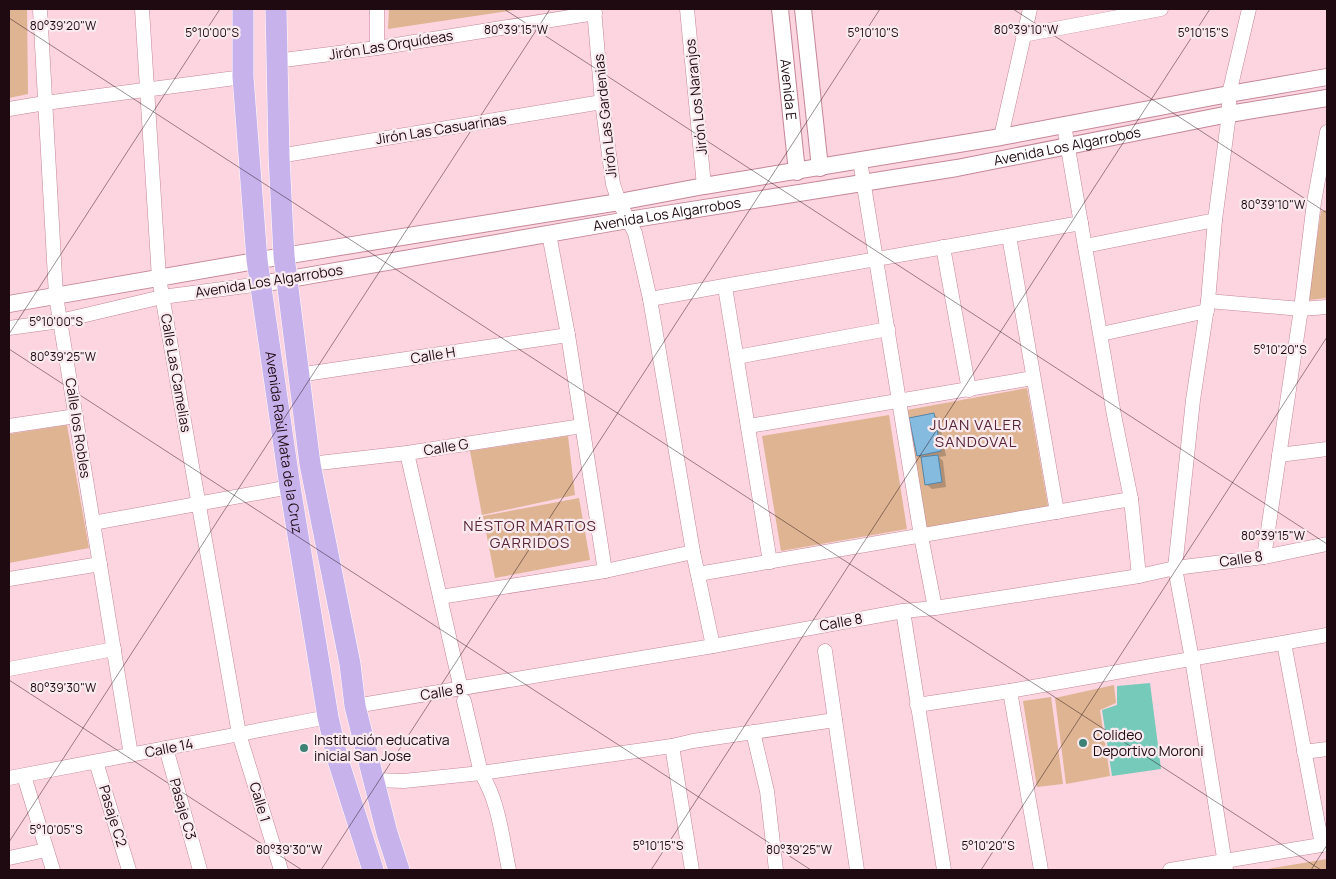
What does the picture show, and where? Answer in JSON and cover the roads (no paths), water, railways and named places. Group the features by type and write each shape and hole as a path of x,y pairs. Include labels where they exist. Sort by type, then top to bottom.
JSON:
{"main road":[{"name":"Avenida Raúl Mata de la Cruz","path":"243,9 243,77 257,260 290,487 328,717 337,757 373,870"},
{"name":"Avenida Raúl Mata de la Cruz","path":"276,9 279,156 284,256 310,464 350,664 355,706 387,833 399,870"}],"street":[{"name":"Calle los Robles","path":"40,9 56,296 131,755"},
{"name":"Calle Las Camelias","path":"142,9 159,278 239,734"},
{"path":"376,9 377,48"},
{"name":"Jirón Los Naranjos","path":"687,9 704,186"},
{"name":"Avenida E","path":"780,9 797,172"},
{"name":"Avenida E","path":"803,9 820,168"},
{"path":"1001,137 1030,9"},
{"path":"1023,35 1161,9"},
{"path":"1226,866 1175,568 1193,400 1207,306 1229,94 1249,9"},
{"name":"Jirón Las Orquídeas","path":"276,61 377,48 595,11"},
{"name":"Jirón Las Gardenias","path":"595,11 602,102 613,184 619,202 635,232 650,299 693,552 713,646"},
{"path":"9,109 243,77"},
{"name":"Avenida Los Algarrobos","path":"9,304 257,260 619,202 704,186 1001,137 1327,77"},
{"name":"Avenida Los Algarrobos","path":"9,328 60,321 162,296 261,284 628,220 956,168 1228,114 1327,98"},
{"name":"Jirón Las Casuarinas","path":"279,156 602,102"},
{"path":"1064,125 1130,500 1139,576"},
{"path":"1264,556 1301,309 1321,201 1327,132"},
{"path":"860,161 862,183 888,329 921,536 935,608"},
{"path":"1085,246 1215,220"},
{"path":"650,299 1081,223"},
{"path":"549,234 568,335 605,571"},
{"path":"1009,236 1057,512"},
{"path":"944,248 969,390"},
{"path":"725,287 770,562"},
{"path":"1101,334 1207,306 1301,309 1327,307"},
{"path":"737,357 888,329"},
{"name":"Calle H","path":"298,375 568,335"},
{"path":"748,426 1033,378"},
{"path":"9,426 76,416"},
{"name":"Calle G","path":"310,464 407,453 582,426"},
{"path":"1279,455 1327,449"},
{"path":"407,453 481,773 487,782 495,804 509,870"},
{"path":"93,523 290,487"},
{"path":"698,574 1130,500"},
{"name":"Calle 8","path":"355,706 463,695 903,611 935,608 1139,576 1175,568 1264,556 1327,544"},
{"path":"440,597 605,571 693,552"},
{"path":"9,579 100,564"},
{"path":"903,611 944,870"},
{"path":"917,705 1010,691 1327,635"},
{"path":"1170,870 1226,866 1325,845 1304,752 1284,643"},
{"path":"9,669 114,649"},
{"path":"825,651 857,870"},
{"path":"1010,691 1041,870"},
{"name":"Calle 14","path":"9,778 328,717"},
{"path":"374,780 404,781 481,773 672,746 693,741 835,720"},
{"path":"753,732 767,791 776,870"},
{"name":"Calle 1","path":"239,734 281,870"},
{"path":"672,746 692,870"},
{"name":"Pasaje C3","path":"166,748 200,870"},
{"path":"1304,752 1327,749"},
{"name":"Pasaje C2","path":"96,762 129,870"},
{"path":"24,776 53,870"},
{"path":"9,858 46,850"}],"place":[{"name":"Colideo Deportivo Moroni","path":"1083,743"},
{"name":"Institución educativa inicial San Jose","path":"304,748"}],"district":[{"name":"JUAN VALER SANDOVAL","path":"976,434"},
{"name":"NÉSTOR MARTOS GARRIDOS","path":"530,534"}]}
